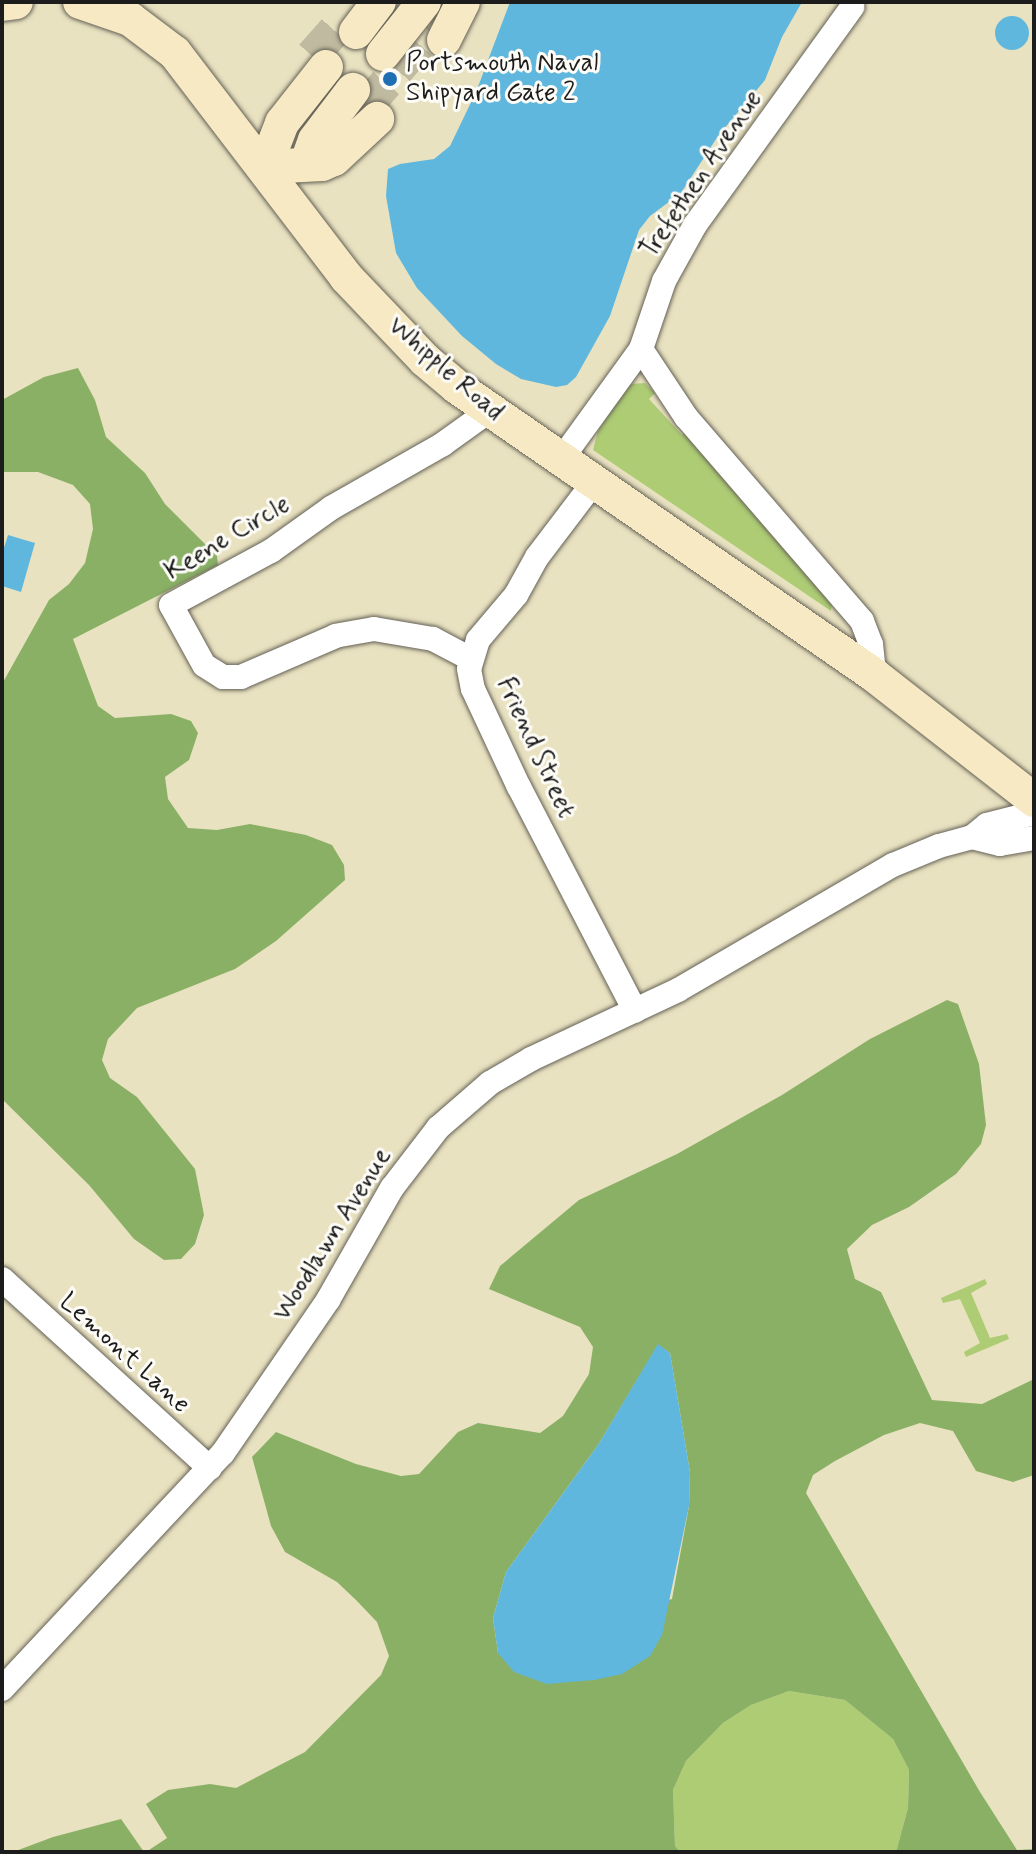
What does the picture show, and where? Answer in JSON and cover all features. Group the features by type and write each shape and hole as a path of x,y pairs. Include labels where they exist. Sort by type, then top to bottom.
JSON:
{"main road":[{"path":"2,4 16,2"},
{"name":"Whipple Road","path":"80,2 130,19 175,53 346,277 425,360 489,411 560,461 874,675 1034,800"},
{"path":"354,18 379,2"},
{"path":"383,54 463,2"},
{"path":"319,62 282,123 265,167 307,162 315,140 365,106"}],"street":[{"name":"Trefethen Avenue","path":"560,461 641,349 664,281 677,254 852,7"},
{"path":"641,349 686,417 862,621 871,644 874,675"},
{"name":"Keene Circle","path":"469,658 433,639 374,629 336,636 241,677 223,677 204,665 171,605 271,551 331,508 443,444 489,411"},
{"name":"Friend Street","path":"594,482 537,557 516,595 478,640 469,658 470,677 477,699 635,1011"},
{"name":"Woodlawn Avenue","path":"2,1689 210,1468 328,1300 386,1197 438,1128 490,1083 721,966 871,876 919,853 972,837 987,825 1034,813"},
{"name":"Woodlawn Avenue","path":"972,837 1000,844 1034,838"},
{"name":"Lemont Lane","path":"2,1279 210,1468"}],"green space":[{"path":"78,368 95,400 106,437 145,473 165,504 217,556 218,565 73,639 98,706 115,718 171,714 191,721 198,733 189,760 165,777 168,799 188,828 217,830 250,824 306,835 332,845 344,865 345,880 276,941 235,969 137,1008 108,1039 102,1060 110,1078 137,1097 195,1169 204,1215 195,1244 181,1259 164,1260 134,1239 89,1185 2,1099 2,684 49,600 69,584 85,563 93,529 90,504 73,485 38,472 2,472 2,400 44,377"},
{"path":"645,383 655,393 649,399 682,435 687,431 832,600 831,611 593,450 598,431 629,384"},
{"path":"947,1000 958,1004 979,1064 986,1125 981,1144 956,1174 909,1207 872,1225 847,1249 855,1279 881,1292 932,1400 982,1404 1034,1379 1034,1475 1013,1482 976,1471 953,1431 920,1423 884,1435 835,1461 813,1475 806,1493 980,1792 1017,1850 1034,1849 1034,1852 896,1852 908,1808 909,1770 893,1739 845,1700 789,1691 751,1705 723,1723 686,1761 673,1790 675,1846 680,1852 146,1852 167,1838 146,1804 168,1790 210,1784 236,1788 305,1752 381,1675 389,1656 377,1622 356,1600 337,1582 285,1552 271,1526 252,1457 276,1432 356,1464 401,1476 419,1474 458,1432 478,1423 540,1433 563,1416 589,1374 593,1347 580,1327 489,1289 500,1266 579,1200 677,1154 782,1095 870,1039","holes":["658,1345 670,1353 690,1472 689,1506 672,1599 498,1653 493,1618 506,1572 598,1445"]},
{"path":"985,1279 987,1284 971,1293 990,1338 1007,1334 1009,1339 966,1357 964,1352 980,1343 960,1299 943,1303 941,1298"},
{"path":"789,1691 845,1700 893,1739 909,1770 908,1808 896,1852 680,1852 675,1846 673,1790 686,1761 723,1723 751,1705"},
{"path":"121,1819 144,1852 13,1852 53,1837"}],"water":[{"path":"510,2 802,2 782,37 765,80 718,136 681,193 650,216 639,230 610,316 576,377 567,385 556,387 521,379 496,364 462,336 417,288 396,253 386,196 388,169 434,159 450,146 476,92"},
{"path":"1012,16 1024,21 1029,33 1024,45 1012,50 1000,45 995,33 1000,21"},
{"path":"8,535 35,543 21,592 2,586 2,554"},
{"path":"658,1344 670,1353 690,1472 689,1506 662,1635 650,1656 622,1674 547,1684 514,1672 498,1653 493,1618 506,1572 598,1445"}],"tunnel":[{"path":"312,56 343,21"},
{"path":"364,109 431,30"}],"place":[{"name":"Portsmouth Naval Shipyard Gate 2","path":"390,79"}]}
